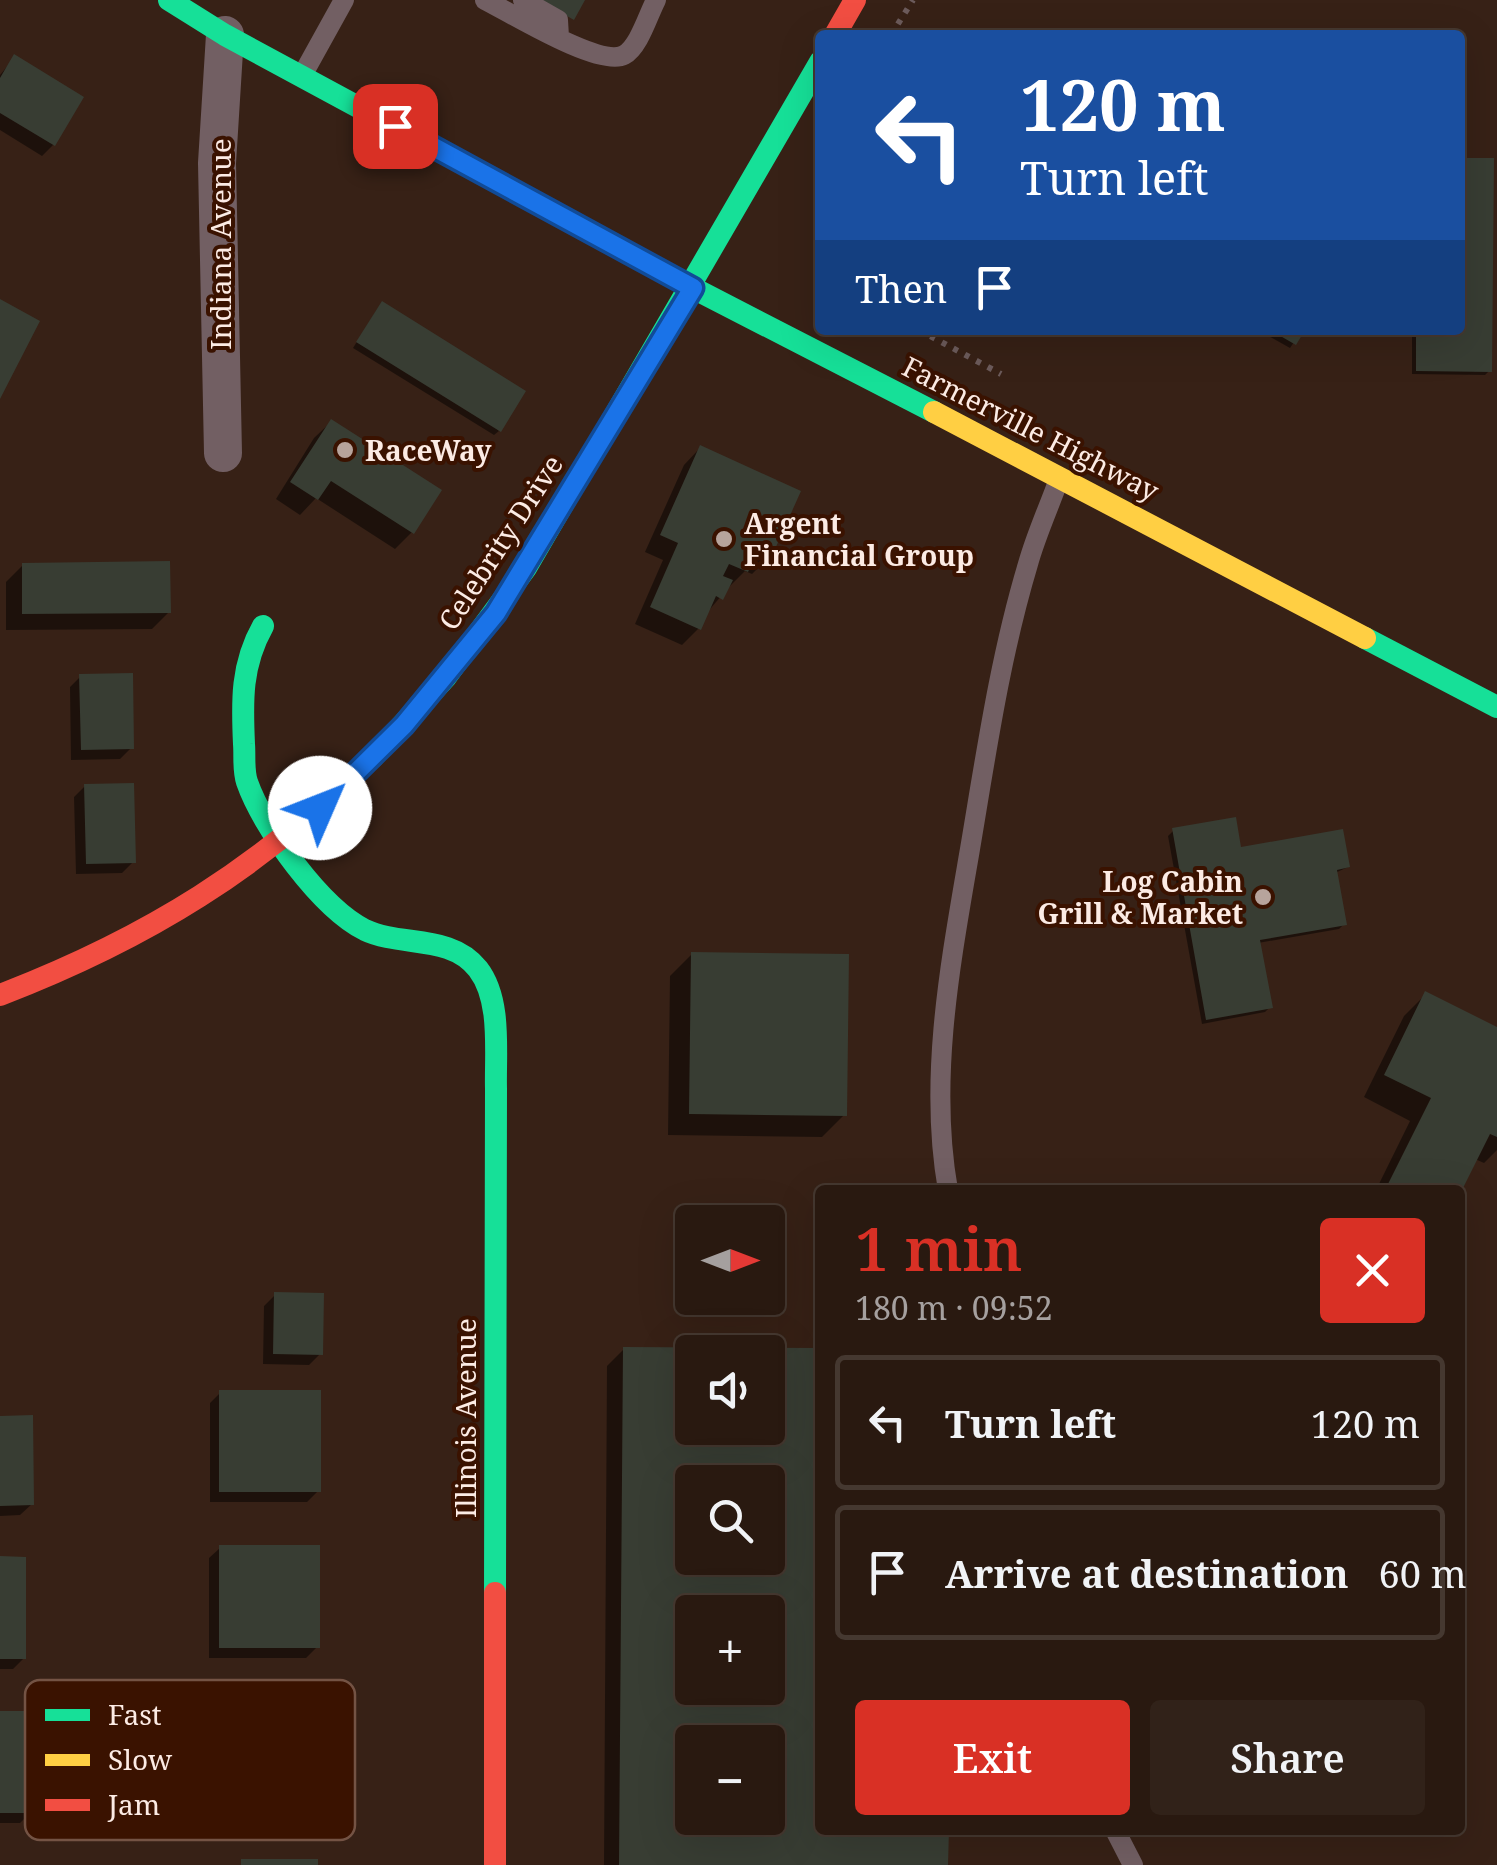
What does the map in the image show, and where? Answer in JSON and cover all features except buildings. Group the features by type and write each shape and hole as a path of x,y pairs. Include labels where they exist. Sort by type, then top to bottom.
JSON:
{"street":[{"name":"Farmerville Highway","path":"169,0 226,35 693,288 1497,707"},
{"name":"Indiana Avenue","path":"223,453 216,164 226,35"},
{"name":"Celebrity Drive","path":"0,995 62,971 172,916 282,843 404,725 496,613 693,288 815,71"},
{"path":"262,626 244,665 241,690 246,780 282,843"},
{"name":"Illinois Avenue","path":"282,843 336,909 364,930 459,952 482,973 494,1028 495,1865"}],"lane":[{"path":"302,76 344,0"},
{"path":"485,0 585,51 621,57 630,51 656,0"},
{"path":"523,0 558,20 558,37"},
{"path":"947,1185 938,1108 960,906 995,703 1018,600 1060,477"},
{"path":"1118,1835 1133,1865"}],"path":[{"path":"894,30 913,0"},
{"path":"928,335 1001,374"}],"traffic: fast":[{"path":"169,0 225,35 693,288 934,412"},
{"path":"373,757 446,677 526,568 815,71"},
{"path":"263,626 250,655 243,713 246,777 266,821 313,886 348,919 379,935 454,951 478,969 491,996 496,1043 495,1593"},
{"path":"1365,638 1497,707"}],"traffic: slow":[{"path":"934,412 1365,638"}],"traffic: jam":[{"path":"838,30 855,0"},
{"path":"0,995 105,949 200,896 288,833 373,757"},
{"path":"495,1593 495,1865"}],"place":[{"name":"RaceWay","path":"345,450"},
{"name":"Argent Financial Group","path":"724,539"},
{"name":"Log Cabin Grill & Market","path":"1263,897"}],"route":[{"path":"320,808 404,725 496,613 693,288 395,126"}]}
